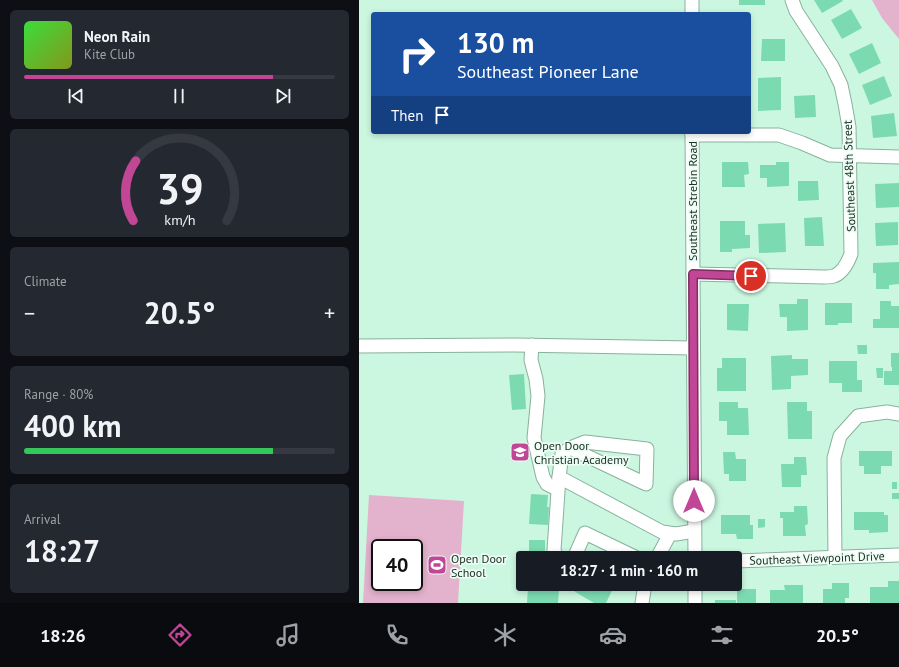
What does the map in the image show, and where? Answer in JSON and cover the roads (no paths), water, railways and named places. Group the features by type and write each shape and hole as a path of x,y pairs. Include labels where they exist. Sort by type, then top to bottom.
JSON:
{"street":[{"path":"692,0 692,12"},
{"name":"Southeast 48th Street","path":"693,274 836,276 848,262 851,254 849,126 841,85 832,66 796,11 791,0"},
{"name":"Southeast Strebin Road","path":"692,134 695,551"},
{"path":"736,134 779,135 831,155 899,156"},
{"path":"359,346 532,345 693,348"},
{"path":"532,345 531,360 536,379 538,396 534,438 543,477 547,484 558,483 662,532 676,534 695,531"},
{"path":"835,557 834,458 840,436 858,416 887,412 899,414"},
{"path":"554,551 558,483 562,454 570,448 585,442 647,449 646,484 570,448"},
{"path":"577,551 585,533 622,551"},
{"path":"661,551 670,534"},
{"name":"Southeast Viewpoint Drive","path":"742,561 899,555"},
{"path":"642,603 644,591"},
{"path":"695,591 695,603"}],"place":[{"name":"Open Door Christian Academy","path":"520,452"},
{"name":"Open Door School","path":"437,565"}]}
